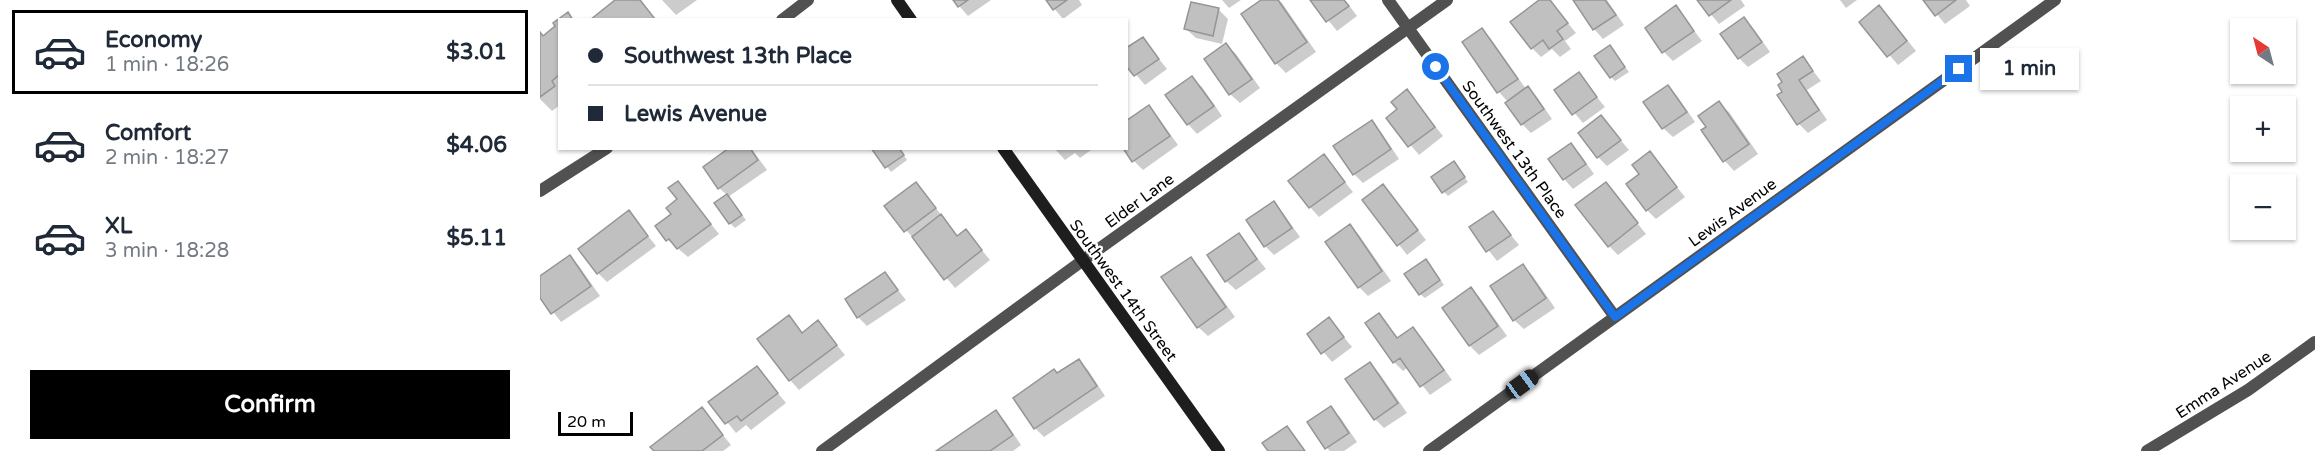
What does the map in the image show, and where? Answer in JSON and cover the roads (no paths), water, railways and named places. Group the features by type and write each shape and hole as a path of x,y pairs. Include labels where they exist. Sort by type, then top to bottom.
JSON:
{"street":[{"path":"785,18 808,0"},
{"path":"897,0 910,18"},
{"name":"Southwest 13th Place","path":"1388,0 1615,317"},
{"name":"Elder Lane","path":"822,451 1082,261 1447,0"},
{"name":"Lewis Avenue","path":"1429,451 2055,0"},
{"path":"540,191 604,150"},
{"name":"Southwest 14th Street","path":"1004,150 1219,451"},
{"name":"Emma Avenue","path":"2147,451 2248,390 2315,342"}]}
